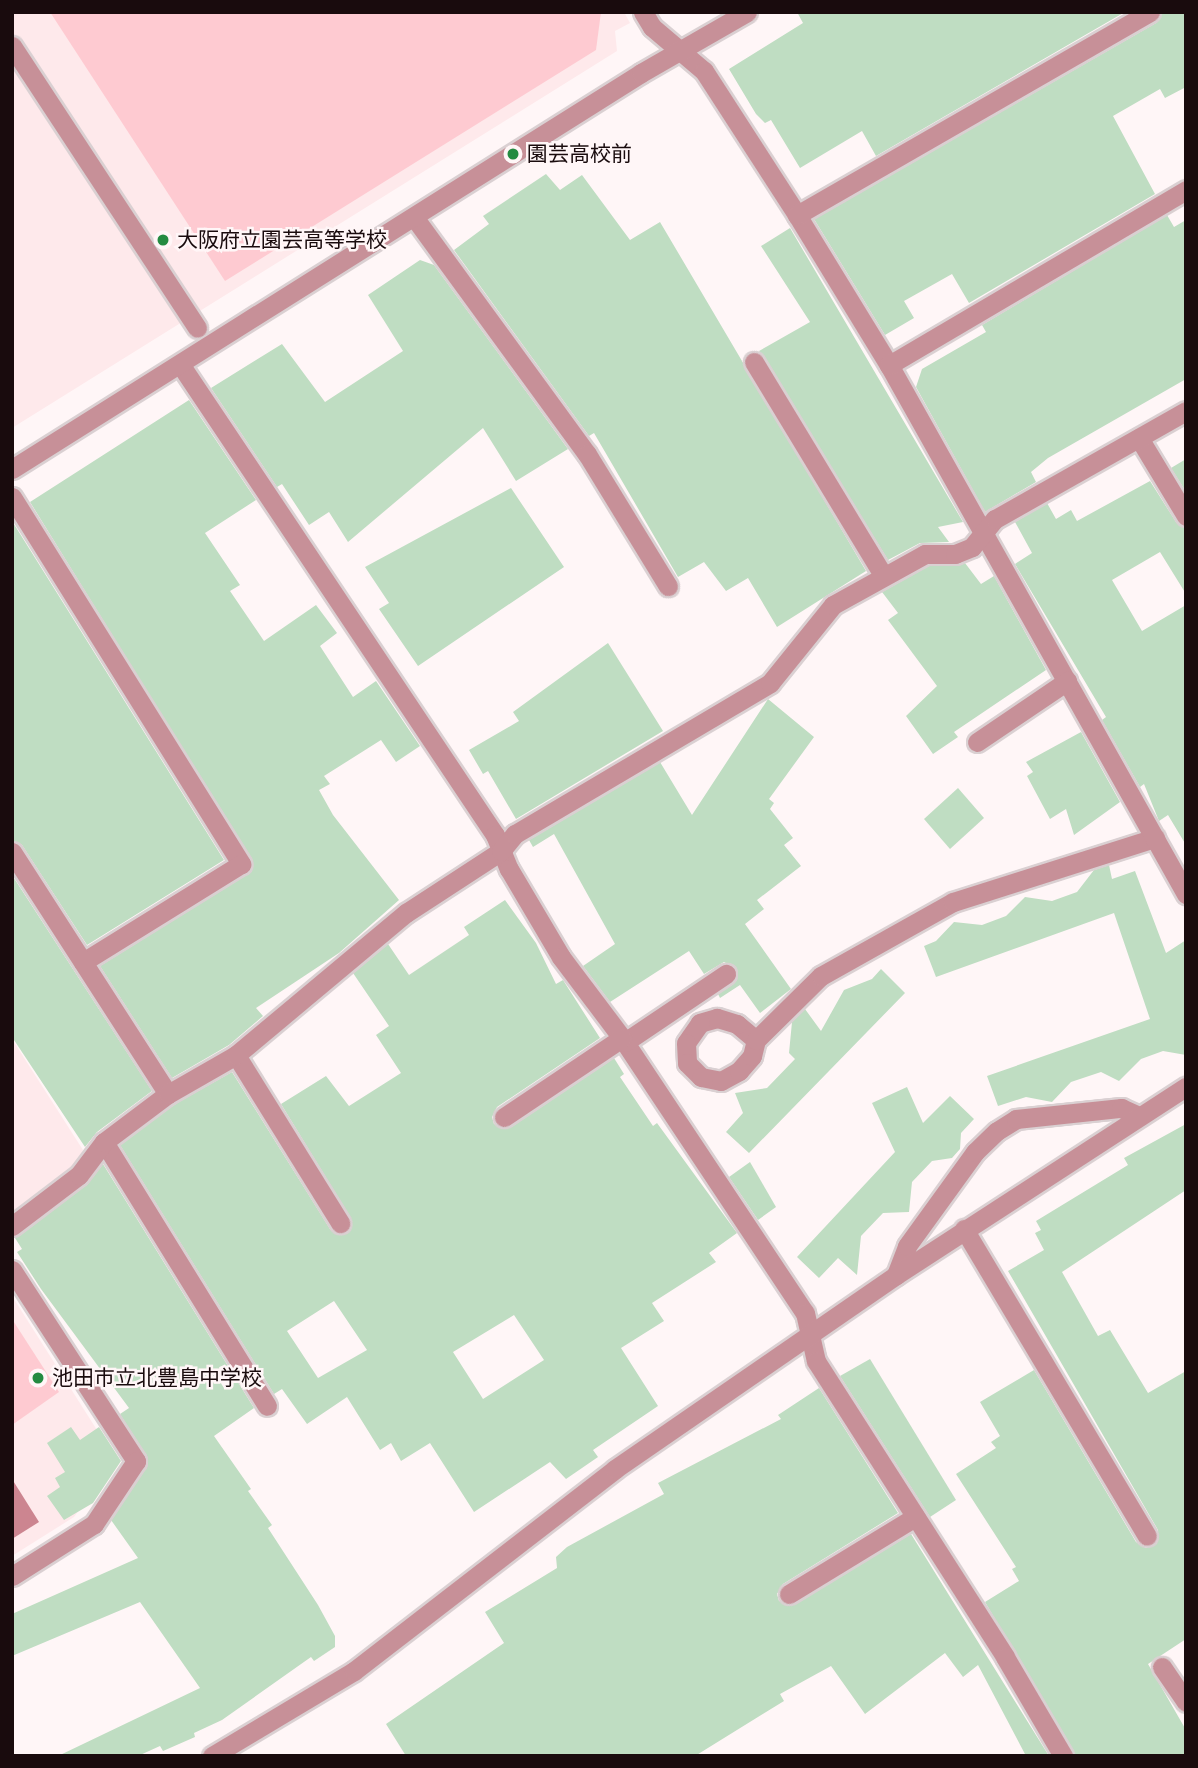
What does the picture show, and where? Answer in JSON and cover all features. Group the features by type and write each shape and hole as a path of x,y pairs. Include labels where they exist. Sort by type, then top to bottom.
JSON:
{"street":[{"path":"643,12 679,51 704,71 797,215 889,365 1186,894"},
{"path":"12,469 679,51 747,12"},
{"path":"797,215 1150,12"},
{"path":"12,46 197,328"},
{"path":"889,365 1186,190"},
{"path":"414,217 587,454 668,586"},
{"path":"754,362 883,575"},
{"path":"180,364 495,835 561,957 623,1040 805,1313 808,1336 816,1361 1063,1756"},
{"path":"12,1226 79,1175 104,1142 168,1094 236,1055 406,913 501,850 516,834 770,683 832,605 925,554 955,554 972,547 995,519 1186,411"},
{"path":"1139,438 1186,516"},
{"path":"12,497 241,864 83,962"},
{"path":"977,742 1067,681"},
{"path":"756,1040 821,976 953,902 1155,838"},
{"path":"12,852 168,1094"},
{"path":"504,1117 726,974"},
{"path":"236,1055 340,1223"},
{"path":"212,1756 354,1671 615,1469 964,1229 1186,1087"},
{"path":"896,1275 907,1246 975,1152 997,1131 1016,1119 1121,1108 1139,1116"},
{"path":"104,1142 267,1406"},
{"path":"964,1229 1147,1536"},
{"path":"12,1270 136,1461 94,1524 12,1576"},
{"path":"789,1594 915,1517"},
{"path":"1162,1667 1186,1702"}],"shaded area":[{"name":"大阪府立園芸高等学校","path":"12,12 624,12 630,23 615,31 617,51 12,428"},
{"path":"50,12 601,12 596,50 225,281"},
{"path":"12,1039 83,1150 76,1165 12,1213"},
{"name":"池田市立北豊島中学校","path":"12,1296 116,1460 74,1517 12,1556"},
{"path":"12,1319 59,1392 12,1425"},
{"path":"12,1479 39,1522 12,1539"}],"building":[{"path":"797,12 1125,12 876,156 862,131 800,168 771,120 765,123 756,114 729,69 803,23"},
{"path":"1162,12 1186,12 1186,87 1165,98 1160,89 1113,116 1155,194 969,303 952,274 904,301 914,318 885,335 814,219 1156,23"},
{"path":"546,174 560,190 582,175 630,240 660,222 866,571 777,627 748,578 726,591 704,562 678,577 594,433 589,436 454,250 489,224 483,216"},
{"path":"1167,215 1174,227 1186,220 1186,379 1048,458 1031,472 1036,482 985,512 916,387 922,369 986,332 982,325"},
{"path":"790,228 963,522 938,527 949,542 920,543 888,560 759,351 810,322 761,246"},
{"path":"420,260 434,265 568,449 516,481 483,428 348,542 329,512 309,525 282,484 277,487 211,388 282,344 325,402 403,351 368,295"},
{"path":"189,400 256,500 205,533 240,585 230,591 264,641 316,605 337,633 320,646 353,697 376,681 420,746 396,762 381,740 324,776 330,784 319,790 333,815 399,900 339,953 256,1008 263,1016 229,1045 172,1078 100,966 247,874 253,863 30,502"},
{"path":"1186,459 1186,492 1171,468"},
{"path":"1150,481 1176,522 1186,528 1186,594 1160,552 1112,580 1142,631 1186,605 1186,845 1168,815 1159,821 1144,784 1140,787 1102,720 1106,717 1015,564 1032,553 1015,522 1047,503 1056,519 1071,510 1077,521"},
{"path":"511,488 564,567 418,666 379,609 389,603 365,567"},
{"path":"12,521 224,860 87,945 22,845 12,840"},
{"path":"965,563 981,584 994,576 1046,670 954,732 958,737 933,754 906,716 937,686 888,620 898,613 882,592 928,566"},
{"path":"608,643 663,731 516,819 488,771 483,774 469,750 519,721 513,712"},
{"path":"768,699 814,737 769,799 774,803 770,809 793,838 784,845 801,866 757,900 764,909 745,924 791,989 760,1013 740,985 720,998 718,994 737,980 736,968 724,962 704,974 689,951 610,1002 583,966 615,944 554,834 533,847 529,840 660,762 692,815"},
{"path":"1081,732 1120,802 1074,835 1066,809 1050,819 1027,776 1033,772 1026,762"},
{"path":"958,788 984,818 950,849 924,819"},
{"path":"1109,865 1112,879 1135,871 1166,953 1186,940 1186,1055 1163,1051 1141,1059 1119,1081 1101,1072 1071,1082 1052,1102 1026,1097 998,1106 987,1076 1150,1019 1114,913 936,977 924,946 936,941 954,922 982,925 1006,916 1025,897 1052,901 1077,892 1094,870"},
{"path":"12,875 152,1091 97,1132 85,1147 12,1037"},
{"path":"505,900 536,943 556,984 563,980 600,1038 497,1107 492,1117 494,1124 511,1127 614,1058 624,1074 620,1077 653,1126 657,1123 737,1233 709,1253 716,1262 652,1303 664,1321 621,1348 658,1406 593,1450 598,1457 566,1479 550,1462 474,1512 430,1443 401,1461 391,1443 380,1450 347,1397 307,1424 282,1389 274,1394 120,1145 175,1104 232,1072 330,1229 340,1235 347,1233 350,1217 281,1104 326,1076 349,1106 401,1073 376,1035 389,1026 353,973 388,944 409,975 469,935 464,927","holes":["334,1301 367,1350 318,1378 287,1331","514,1315 544,1360 483,1399 453,1352"]},
{"path":"881,969 905,993 749,1153 726,1132 743,1113 735,1093 767,1088 795,1059 789,1053 792,1022 805,1009 821,1031 844,990 872,979"},
{"path":"907,1087 923,1123 950,1096 974,1119 961,1133 960,1149 952,1158 932,1161 912,1182 909,1212 883,1213 861,1236 857,1275 838,1258 819,1278 797,1257 895,1152 872,1103"},
{"path":"1186,1124 1186,1190 1062,1272 1098,1336 1110,1330 1148,1393 1186,1371 1186,1639 1148,1664 1186,1730 1186,1756 1075,1756 985,1602 1019,1581 1012,1569 1016,1567 956,1474 996,1448 991,1442 1000,1436 980,1402 1034,1370 1136,1542 1146,1548 1157,1543 1158,1530 1008,1271 1044,1250 1035,1233 1041,1230 1036,1221 1128,1165 1124,1158"},
{"path":"750,1162 776,1207 758,1220 729,1177"},
{"path":"103,1164 254,1408 214,1436 251,1489 248,1491 272,1525 268,1528 318,1605 335,1636 335,1647 314,1661 311,1657 222,1720 194,1733 195,1737 163,1751 160,1746 138,1756 58,1756 200,1688 140,1602 12,1656 12,1614 138,1558 111,1520 148,1462 120,1414 129,1408 41,1289 17,1252 22,1249 15,1238 86,1185"},
{"path":"870,1359 956,1500 930,1517 840,1376"},
{"path":"819,1388 898,1513 783,1584 777,1594 779,1601 795,1604 911,1534 1049,1756 1026,1756 978,1665 963,1677 945,1653 865,1714 831,1666 780,1694 784,1701 695,1756 406,1756 386,1724 504,1643 485,1612 557,1568 556,1557 567,1547 664,1494 658,1483 781,1419 778,1415"},
{"path":"71,1427 80,1440 99,1427 121,1461 93,1503 64,1520 47,1496 60,1487 55,1478 65,1472 47,1443"}],"place":[{"name":"園芸高校前","path":"513,154"},
{"name":"大阪府立園芸高等学校","path":"163,240"},
{"name":"池田市立北豊島中学校","path":"38,1378"}]}
